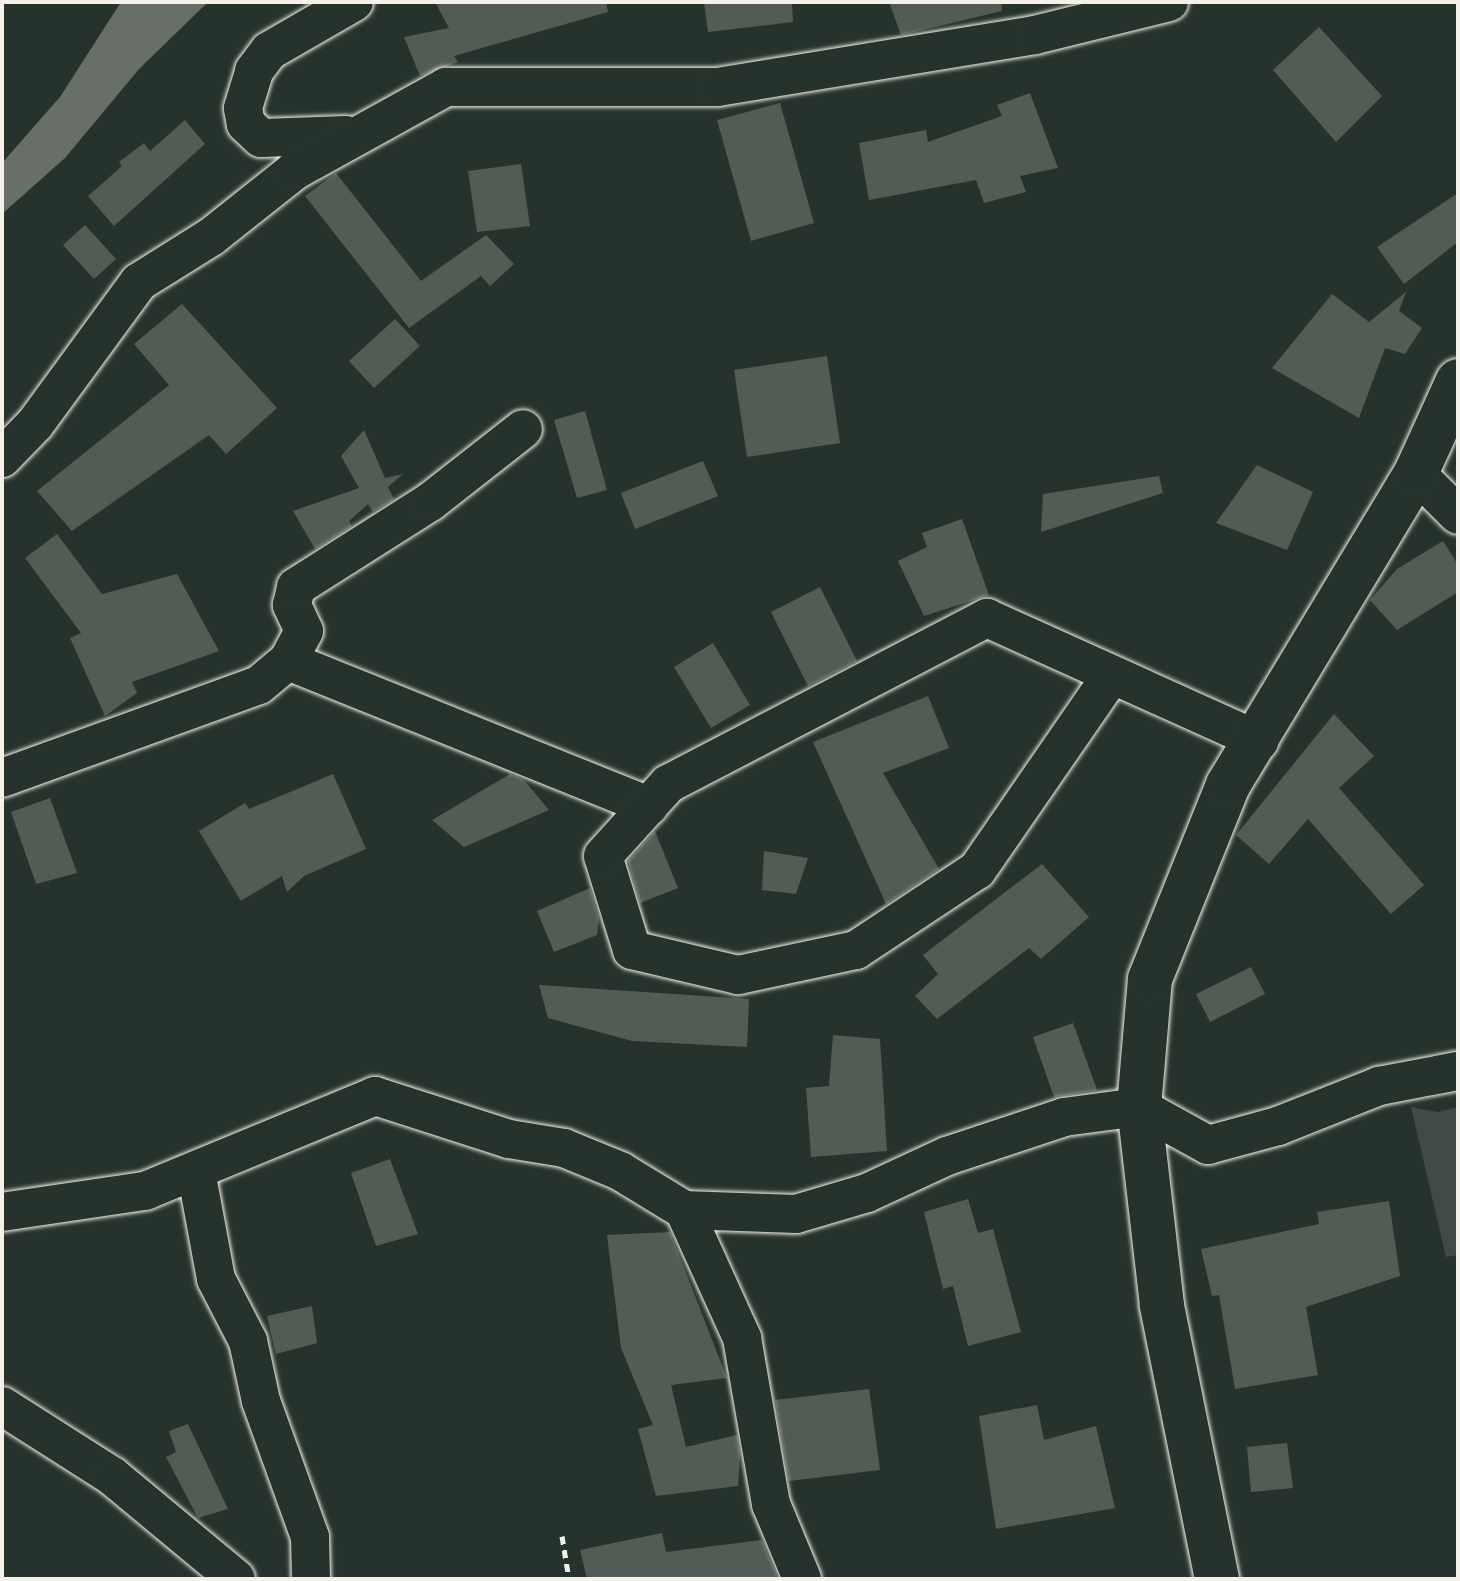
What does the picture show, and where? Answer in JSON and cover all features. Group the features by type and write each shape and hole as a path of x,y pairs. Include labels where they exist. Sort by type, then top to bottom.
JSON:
{"street":[{"path":"353,134 261,138 246,124 243,108 254,71 269,51 354,2"},
{"path":"2,458 35,424 139,282 353,134 446,87 718,87 1035,35 1169,2"},
{"path":"1217,1579 1162,1305 1139,1107 1150,979 1228,785 1260,741 1416,473 1458,381"},
{"path":"2,778 259,685 288,661 304,631 292,605 296,587 430,502 523,429"},
{"path":"1416,473 1458,515"},
{"path":"1111,676 977,870 856,950 738,975 632,950 603,856 668,784 987,618 1260,741"},
{"path":"288,661 649,806"},
{"path":"2,1212 145,1191 375,1096 509,1139 564,1148 620,1171 684,1210 796,1214 867,1193 947,1156 1064,1117 1139,1107 1208,1145 1278,1126 1379,1086 1458,1071"},
{"path":"196,1171 216,1279 248,1341 261,1401 310,1537 311,1579"},
{"path":"684,1210 742,1338 771,1504 802,1579"},
{"path":"2,1406 112,1476 236,1579"}],"path":[{"path":"562,1536 569,1579"}],"shaded area":[{"path":"121,2 208,2 139,69 65,158 2,214 2,163 60,97"},
{"path":"1411,1107 1438,1112 1458,1107 1458,1255 1446,1257"}],"building":[{"path":"435,2 606,2 608,12 454,56 458,62 420,76 404,37 449,28"},
{"path":"704,2 792,2 793,22 708,32"},
{"path":"889,2 1001,2 1002,11 901,35"},
{"path":"1319,27 1382,96 1336,142 1273,70"},
{"path":"1030,93 1058,168 1020,176 1026,192 984,203 976,180 869,200 859,143 926,130 928,142 1002,116 997,105"},
{"path":"780,103 814,223 751,241 717,120"},
{"path":"185,120 205,144 114,226 88,196 122,166 119,162 144,143 150,151"},
{"path":"521,164 530,226 477,232 468,171"},
{"path":"336,173 421,281 486,235 514,264 490,286 481,276 409,328 305,196"},
{"path":"1458,193 1458,242 1404,284 1377,247"},
{"path":"85,225 116,259 94,279 63,245"},
{"path":"1406,292 1399,311 1422,328 1405,354 1385,348 1359,418 1272,368 1332,294 1369,322"},
{"path":"182,304 277,408 226,454 209,435 72,531 37,491 169,385 134,344"},
{"path":"395,319 420,346 374,388 349,361"},
{"path":"827,356 840,443 747,457 734,370"},
{"path":"585,411 607,490 577,498 554,420"},
{"path":"364,430 385,478 403,474 388,487 394,499 373,512 368,504 349,521 352,526 315,549 293,511 359,488 341,456"},
{"path":"703,461 718,496 635,529 621,493"},
{"path":"1257,465 1313,492 1287,550 1216,523"},
{"path":"1159,476 1163,493 1041,532 1043,494"},
{"path":"962,519 989,595 924,616 898,561 927,547 922,533"},
{"path":"57,534 102,594 177,574 219,651 132,682 137,693 105,716 70,638 81,633 25,558"},
{"path":"1443,541 1458,565 1458,592 1397,630 1370,600 1397,569"},
{"path":"820,587 857,661 808,686 771,612"},
{"path":"713,643 750,705 711,728 674,667"},
{"path":"928,696 949,748 883,773 939,869 886,904 813,742"},
{"path":"1334,714 1374,756 1339,788 1424,885 1391,914 1308,819 1269,864 1236,835"},
{"path":"333,774 366,849 304,876 287,892 282,876 241,901 199,831 245,803 249,809"},
{"path":"510,774 524,780 549,810 464,847 432,820"},
{"path":"50,798 77,873 36,884 11,812"},
{"path":"655,831 678,888 640,903 628,861"},
{"path":"764,851 808,858 796,894 762,890"},
{"path":"1042,864 1089,917 1041,959 1029,948 937,1019 915,996 938,974 923,955"},
{"path":"590,888 599,919 597,935 554,952 537,911"},
{"path":"1251,967 1265,994 1210,1022 1196,994"},
{"path":"539,985 749,999 747,1047 632,1041 548,1018"},
{"path":"1073,1023 1097,1090 1054,1097 1033,1037"},
{"path":"833,1035 880,1039 887,1151 811,1157 806,1088 829,1086"},
{"path":"390,1159 418,1234 376,1246 351,1173"},
{"path":"968,1199 978,1233 993,1229 1021,1332 968,1346 953,1286 943,1289 924,1212"},
{"path":"1389,1201 1400,1276 1306,1307 1318,1375 1235,1389 1219,1295 1212,1296 1201,1249 1319,1224 1317,1212"},
{"path":"670,1232 727,1378 671,1385 686,1447 737,1435 740,1453 738,1486 656,1496 638,1429 653,1425 621,1348 607,1235"},
{"path":"312,1306 317,1343 276,1354 267,1316"},
{"path":"869,1389 880,1470 789,1481 775,1400"},
{"path":"1037,1405 1044,1440 1096,1426 1115,1508 996,1529 979,1416"},
{"path":"188,1424 228,1509 198,1518 166,1457 176,1452 169,1431"},
{"path":"1287,1443 1293,1488 1251,1492 1247,1447"},
{"path":"662,1533 666,1552 762,1540 778,1579 587,1579 580,1550"}]}
